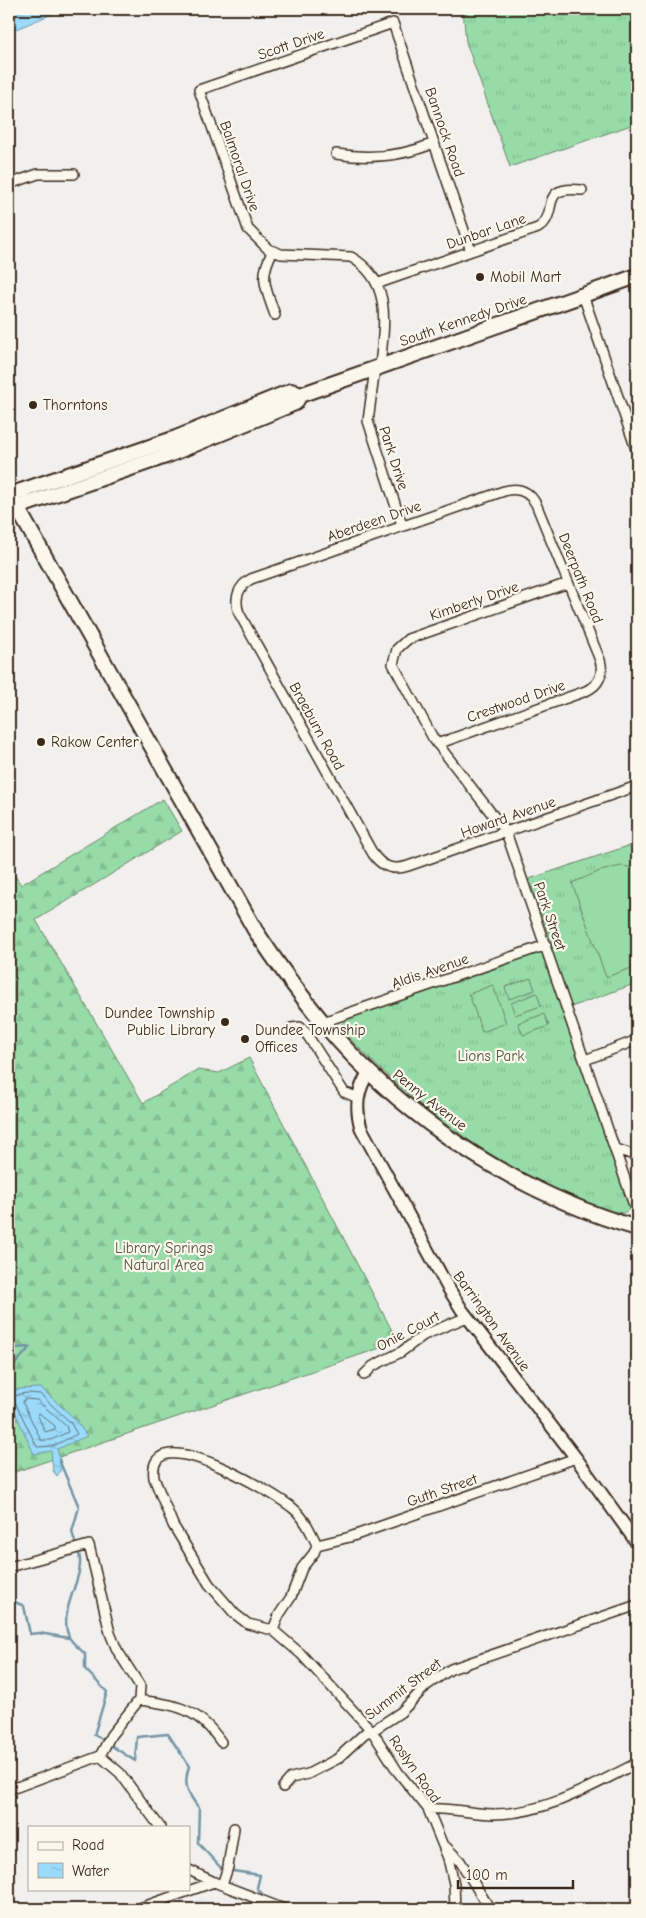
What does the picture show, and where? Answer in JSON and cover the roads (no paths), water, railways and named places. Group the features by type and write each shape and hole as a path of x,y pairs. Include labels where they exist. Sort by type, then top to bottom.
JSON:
{"main road":[{"name":"South Kennedy Drive","path":"13,509 129,469 215,436 294,403 300,395 637,276"},
{"name":"South Kennedy Drive","path":"9,494 176,438 291,391 300,395"},
{"name":"Penny Avenue","path":"9,494 13,509 255,930 284,973 324,1022 369,1072 440,1130 496,1168 566,1203 637,1228"}],"street":[{"name":"Scott Drive","path":"199,90 393,23"},
{"name":"Bannock Road","path":"393,23 471,251"},
{"name":"Balmoral Drive","path":"199,90 248,229 273,251"},
{"path":"336,154 378,157 394,155 434,143"},
{"path":"9,184 38,174 74,174"},
{"name":"Dunbar Lane","path":"379,283 538,228 547,219 549,204 554,195 568,188 582,190"},
{"path":"275,315 263,280 265,265 273,251 351,258 361,263 379,283 384,323 378,367"},
{"path":"583,295 637,449"},
{"name":"Park Drive","path":"378,367 368,421 402,525"},
{"name":"Aberdeen Drive","path":"238,593 243,584 251,579 402,525 509,490 526,492"},
{"name":"Deerpath Road","path":"526,492 536,504 600,660 602,668 600,678"},
{"name":"Kimberly Drive","path":"395,652 400,644 408,639 568,583"},
{"name":"Braeburn Road","path":"238,593 237,606 240,616 373,854 386,866"},
{"name":"Park Street","path":"395,652 393,662 395,671 438,744 506,832 637,1214"},
{"name":"Crestwood Drive","path":"438,744 586,691 596,685 600,678"},
{"name":"Howard Avenue","path":"386,866 405,867 637,786"},
{"name":"Aldis Avenue","path":"324,1022 546,945"},
{"path":"291,1028 303,1029 344,1092 358,1098"},
{"path":"585,1060 637,1040"},
{"name":"Barrington Avenue","path":"369,1072 361,1086 358,1098 357,1113 364,1136 447,1286 468,1317 576,1458 637,1543"},
{"path":"616,1149 637,1156"},
{"name":"Onie Court","path":"364,1375 372,1366 401,1352 424,1335 468,1317"},
{"name":"Roslyn Road","path":"317,1545 305,1521 286,1503 214,1463 179,1453 164,1455 156,1462 153,1470 154,1478 172,1525 209,1584 235,1614 248,1624 273,1630 301,1654 372,1732 398,1772 428,1809 443,1843 454,1884 455,1909"},
{"name":"Guth Street","path":"317,1545 350,1537 576,1458"},
{"path":"9,1567 89,1545 110,1633 140,1686 138,1700 111,1734 100,1756 9,1790"},
{"path":"273,1630 279,1615 291,1597 302,1568 314,1553 317,1545"},
{"name":"Summit Street","path":"283,1787 291,1778 325,1767 350,1748 358,1738 372,1732 401,1712 427,1684 451,1669 637,1605"},
{"path":"138,1700 170,1704 191,1711 212,1730 221,1742"},
{"path":"100,1756 125,1779 159,1826"},
{"path":"428,1809 442,1808 492,1814 532,1810 574,1796 637,1763"},
{"path":"137,1909 218,1883 228,1867 234,1828"},
{"name":"Roslyn Road","path":"443,1843 460,1862 490,1909"},
{"path":"190,1870 284,1909"}],"water":[{"path":"9,9 64,9 9,32"},
{"path":"41,1388 74,1418 87,1436 57,1449 62,1467 57,1476 53,1471 51,1451 34,1454 9,1399 9,1392 19,1389"}],"waterway":[{"path":"9,1338 15,1348 30,1347 9,1371"},
{"path":"59,1460 79,1507 72,1532 75,1542"},
{"path":"79,1554 79,1573 66,1615 66,1626 70,1639 85,1654 85,1669 107,1692 94,1735 102,1739"},
{"path":"9,1594 15,1602 24,1606 30,1634 39,1633 69,1638"},
{"path":"112,1746 135,1761 137,1737 168,1734 189,1766 186,1778 187,1788 199,1808 198,1843 221,1868"},
{"path":"233,1871 260,1875 257,1888 264,1896"}],"place":[{"name":"Mobil Mart","path":"480,277"},
{"name":"Thorntons","path":"33,405"},
{"name":"Rakow Center","path":"41,742"},
{"name":"Dundee Township Public Library","path":"225,1022"},
{"name":"Dundee Township Offices","path":"245,1039"}],"park label":[{"name":"Lions Park","path":"491,1056"},
{"name":"Library Springs Natural Area","path":"164,1256"}]}
